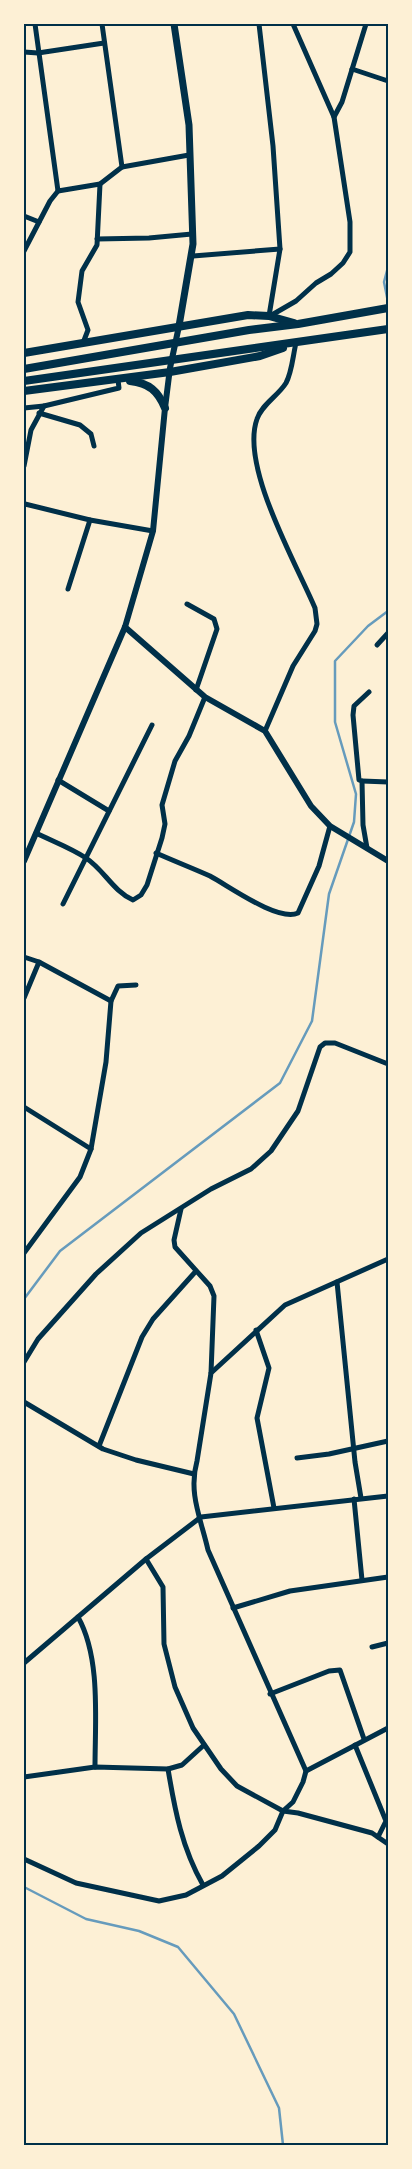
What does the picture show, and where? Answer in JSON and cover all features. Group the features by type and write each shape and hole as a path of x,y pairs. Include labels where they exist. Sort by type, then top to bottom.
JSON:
{"highway":[{"path":"24,369 388,308"},
{"path":"24,353 178,330 248,315 269,316 298,324"},
{"path":"24,381 388,329"},
{"path":"24,391 118,380 260,356 300,342"},
{"path":"118,380 137,381 152,387 160,396 165,408"}],"main road":[{"path":"174,24 189,125 188,155 193,256 178,330"}],"street":[{"path":"35,24 58,191"},
{"path":"102,24 122,167"},
{"path":"259,24 273,146 280,249 269,316"},
{"path":"269,316 296,301 316,283 331,274 343,263 350,252 350,222 334,117 293,24"},
{"path":"334,117 342,102 366,24"},
{"path":"24,52 38,53 104,43"},
{"path":"352,69 388,81"},
{"path":"24,251 50,201 58,191 100,184 122,167 188,155"},
{"path":"83,343 88,330 78,302 82,271 97,246 100,184"},
{"path":"24,216 39,222"},
{"path":"98,239 149,238 192,234"},
{"path":"193,256 280,249"},
{"path":"24,861 125,627 153,531 165,408 178,330"},
{"path":"265,731 290,672 316,631 317,624 315,608 261,484 254,439 257,418 286,383 300,342"},
{"path":"24,408 44,406 119,388 118,380"},
{"path":"24,466 31,430 44,406"},
{"path":"39,413 80,425 91,434 94,446"},
{"path":"24,510 24,503 90,520 153,531"},
{"path":"68,589 90,520"},
{"path":"187,604 214,619 217,629 196,690"},
{"path":"125,627 205,697 265,731 311,806 330,826 388,860"},
{"path":"377,645 388,633"},
{"path":"369,692 354,706 359,780 388,782"},
{"path":"36,833 86,858 102,871 120,893 133,900 141,895 147,886 165,824 162,805 175,761 189,736 205,697"},
{"path":"63,904 152,725"},
{"path":"58,780 109,811"},
{"path":"362,780 363,825 367,848"},
{"path":"156,853 209,876 267,908 294,915 298,913 319,866 330,826"},
{"path":"24,957 40,962 111,1001"},
{"path":"24,998 40,962"},
{"path":"24,1253 80,1177 90,1149 106,1062 111,1001 118,986 136,985"},
{"path":"24,1362 38,1339 118,1252 141,1232 164,1217 181,1209 211,1188 251,1169 271,1151 298,1111 314,1058 320,1047 325,1043 336,1043 388,1064"},
{"path":"24,1107 90,1149"},
{"path":"24,1859 76,1882 159,1901 186,1895 222,1876 259,1846 275,1830 283,1811 293,1802 306,1771 270,1694 208,1550 201,1517 193,1494 194,1474 198,1461 211,1373 214,1296 210,1286 176,1247 174,1240 181,1209"},
{"path":"211,1373 285,1305 388,1259"},
{"path":"99,1446 142,1337 153,1319 196,1271"},
{"path":"337,1282 361,1498"},
{"path":"256,1330 269,1368 257,1418 274,1508"},
{"path":"24,1402 99,1446 136,1460 194,1474"},
{"path":"297,1458 329,1454 388,1441"},
{"path":"24,1662 146,1559 201,1517 388,1496"},
{"path":"354,1499 362,1580"},
{"path":"146,1559 163,1587 164,1644 176,1687 193,1728 220,1770 237,1786 283,1811 372,1832 388,1844"},
{"path":"233,1608 290,1591 388,1577"},
{"path":"78,1617 86,1632 91,1652 96,1709 96,1767"},
{"path":"372,1647 388,1643"},
{"path":"270,1694 324,1673 340,1670 364,1739"},
{"path":"306,1771 388,1728"},
{"path":"24,1777 96,1767 168,1769 182,1765 204,1745"},
{"path":"355,1746 386,1821 378,1837"},
{"path":"168,1769 176,1818 190,1862 203,1885"}],"waterway":[{"path":"388,267 384,282 388,302"},
{"path":"24,1299 60,1251 280,1083 312,1021 329,894 354,822 356,794 335,722 335,661 368,626 388,611"},
{"path":"24,1887 86,1919 139,1931 178,1947 234,2014 279,2108 283,2145"}]}
